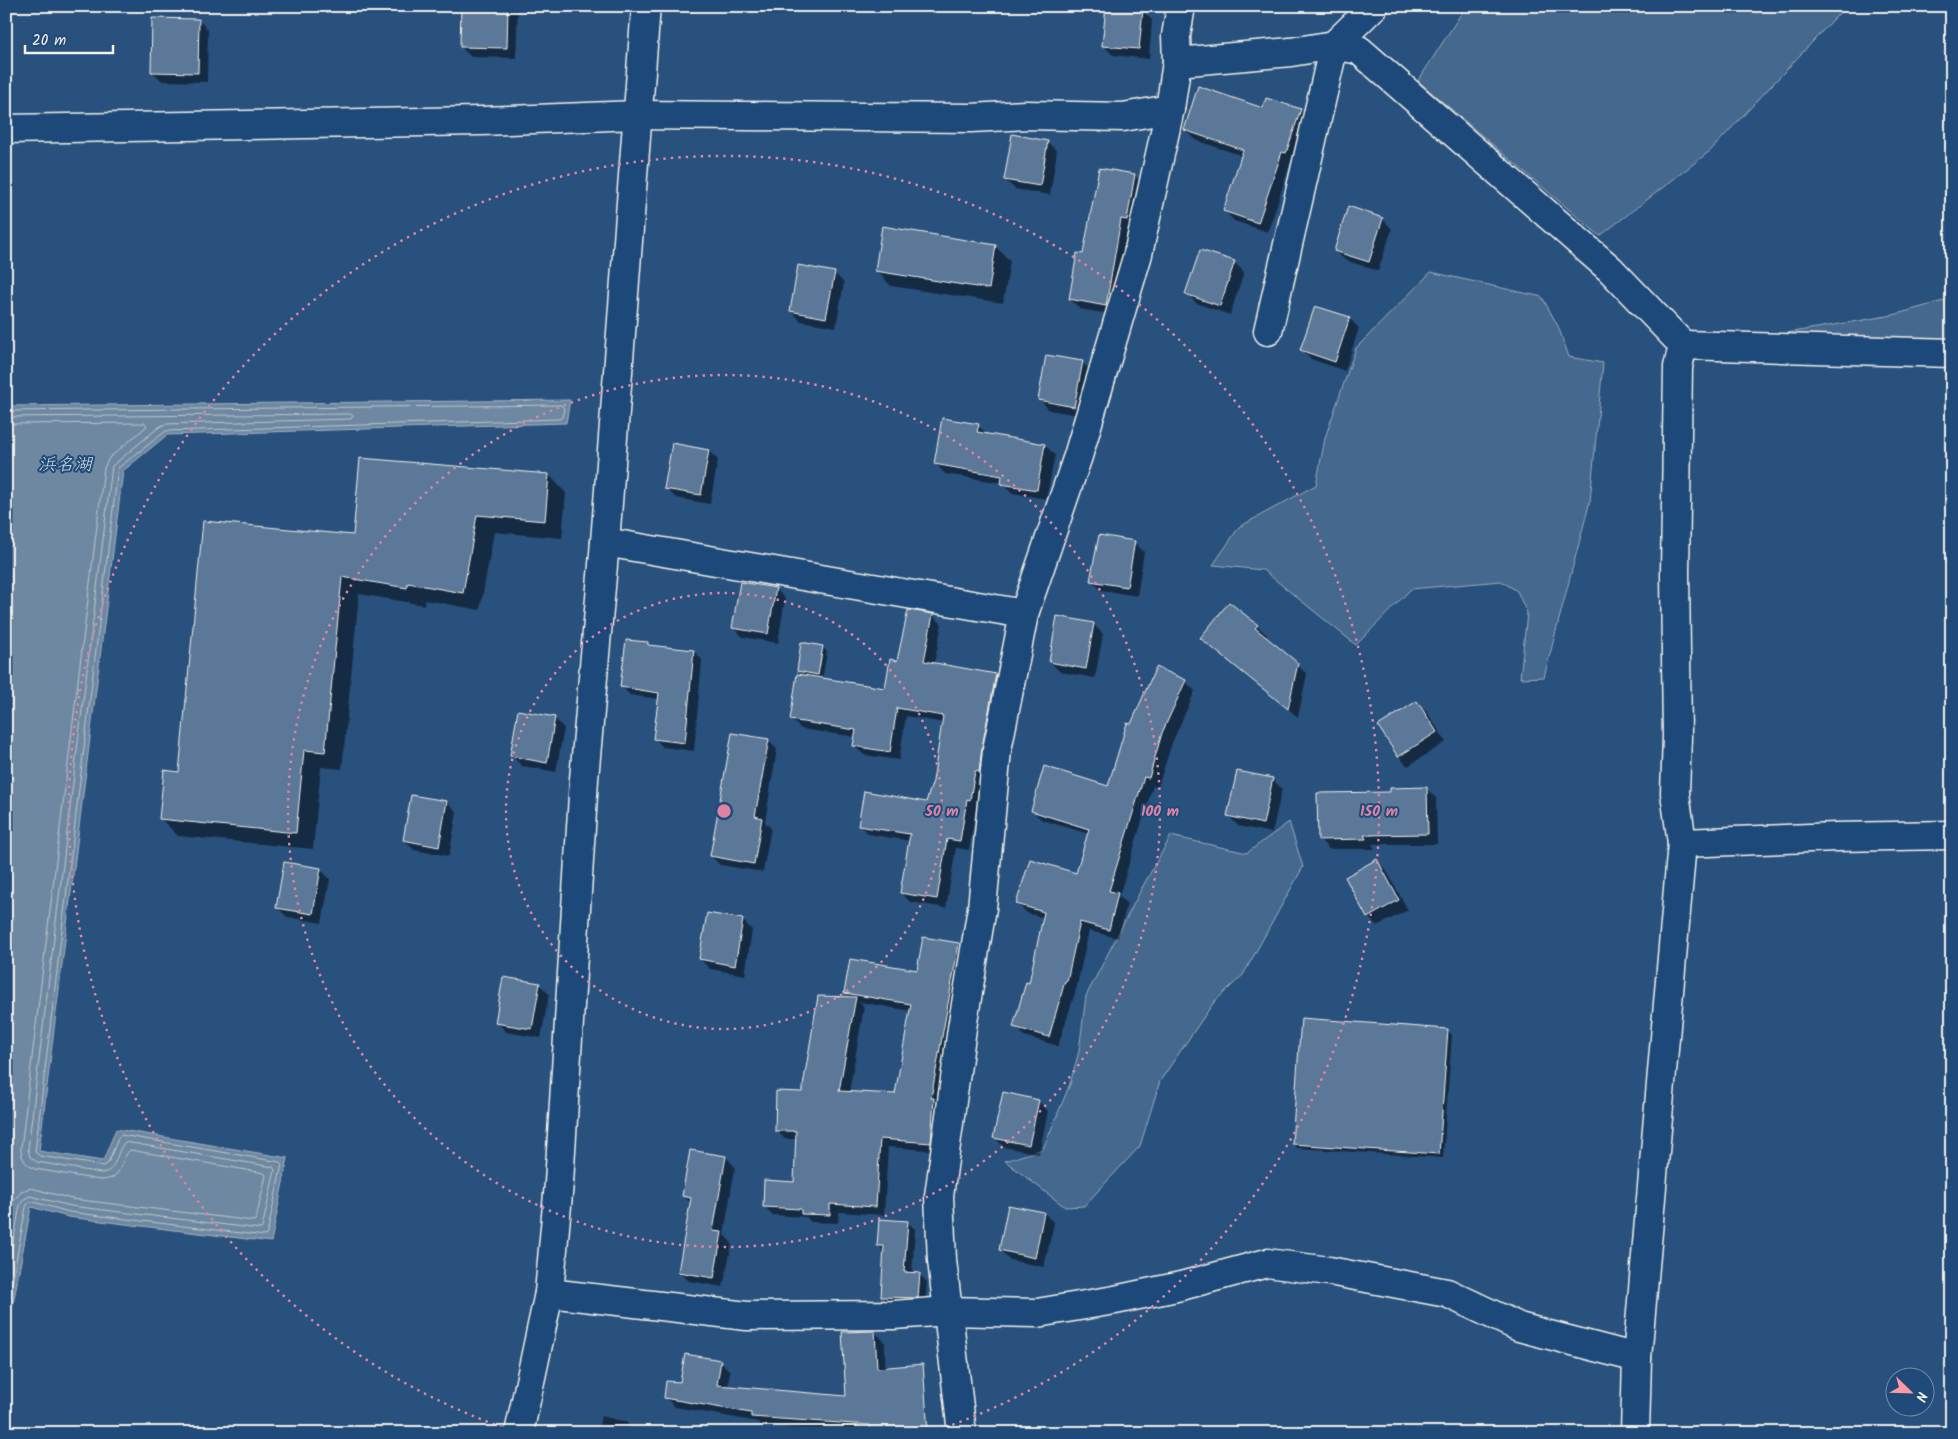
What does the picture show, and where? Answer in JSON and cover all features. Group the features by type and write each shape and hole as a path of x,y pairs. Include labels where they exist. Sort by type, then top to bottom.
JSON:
{"street":[{"path":"519,1433 549,1293 559,1183 584,779 605,542 646,6"},
{"path":"962,1433 942,1260 939,1196 962,1028 982,908 997,750 1024,614 1078,456 1138,254 1170,109 1177,62 1176,36 1181,6"},
{"path":"1268,331 1334,45 1374,6"},
{"path":"1177,62 1291,52 1334,45 1359,50 1610,269 1683,345 1952,353"},
{"path":"6,129 481,121 637,115 971,118 1026,115 1123,117 1170,109"},
{"path":"1635,1433 1637,1358 1682,843 1675,793 1678,737 1674,573 1678,367 1683,345"},
{"path":"605,542 1024,614"},
{"path":"1682,843 1952,835"},
{"path":"549,1293 747,1316 893,1315 948,1311 1038,1313 1115,1300 1181,1286 1267,1264 1329,1271 1447,1293 1519,1326 1637,1358"}],"shaded area":[{"path":"1466,6 1846,6 1710,151 1600,236 1418,81"},
{"path":"1952,270 1952,342 1746,340 1893,315 1947,300 1945,278"},
{"path":"1431,272 1542,297 1558,326 1569,357 1603,363 1590,501 1544,677 1520,678 1527,613 1517,591 1501,581 1411,589 1356,645 1263,570 1213,565 1239,527 1316,485 1325,438 1356,348"},
{"path":"1289,822 1303,867 1243,975 1214,1002 1160,1081 1140,1146 1084,1206 1065,1207 1005,1161 1043,1149 1070,1084 1079,1051 1086,996 1171,836 1247,853"}],"water":[{"name":"浜名湖","path":"570,400 566,423 167,435 123,471 39,1151 103,1161 116,1129 288,1158 271,1242 68,1217 31,1207 6,1342 6,406"}],"building":[{"path":"461,6 508,6 507,48 460,47"},
{"path":"1106,6 1143,9 1139,49 1102,46"},
{"path":"152,18 199,19 198,73 151,72"},
{"path":"1198,86 1263,108 1266,98 1301,109 1286,153 1282,152 1258,223 1223,211 1243,150 1184,130"},
{"path":"1012,134 1048,141 1040,186 1004,180"},
{"path":"1099,168 1135,174 1127,220 1121,219 1106,306 1069,299 1077,253 1083,254"},
{"path":"1348,206 1383,218 1369,262 1334,251"},
{"path":"882,226 996,245 989,289 875,271"},
{"path":"1200,250 1235,261 1220,306 1185,294"},
{"path":"798,265 835,272 826,318 790,311"},
{"path":"1315,306 1350,317 1335,362 1300,350"},
{"path":"1046,355 1083,361 1074,407 1038,400"},
{"path":"942,418 979,424 977,432 1045,444 1037,490 1001,484 1002,476 934,464"},
{"path":"672,443 709,450 701,495 664,489"},
{"path":"360,458 549,474 545,521 477,515 463,593 408,583 407,588 342,577 325,752 304,750 296,833 159,819 164,770 179,772 203,521 353,535"},
{"path":"1099,535 1135,541 1127,587 1090,581"},
{"path":"740,582 776,588 768,634 732,628"},
{"path":"1229,602 1258,625 1255,628 1298,663 1288,709 1200,638"},
{"path":"908,610 933,614 924,661 996,674 979,772 975,771 970,800 967,799 960,841 947,839 937,899 900,893 910,834 858,826 864,791 926,802 933,781 943,716 897,708 890,752 853,746 856,730 790,720 797,674 885,688 890,659 897,661"},
{"path":"1057,616 1094,623 1086,669 1049,662"},
{"path":"626,640 648,642 648,645 694,650 685,743 653,739 659,693 620,687"},
{"path":"801,642 823,646 818,675 797,671"},
{"path":"1156,667 1186,680 1162,733 1149,778 1144,777 1109,891 1118,893 1109,930 1080,922 1067,981 1065,981 1049,1037 1013,1027 1026,982 1029,983 1044,912 1016,904 1030,859 1076,873 1089,829 1031,811 1044,766 1108,786 1127,723 1131,724"},
{"path":"1417,701 1437,732 1398,757 1378,726"},
{"path":"518,710 555,717 547,763 510,756"},
{"path":"732,733 769,739 755,816 762,818 754,864 710,856"},
{"path":"1237,771 1273,778 1263,824 1227,816"},
{"path":"1427,787 1428,834 1364,835 1366,839 1318,840 1317,793 1390,792 1390,788"},
{"path":"411,795 447,801 439,847 403,840"},
{"path":"1377,859 1399,900 1367,918 1345,877"},
{"path":"284,862 321,868 313,914 276,908"},
{"path":"707,913 743,919 735,966 699,959"},
{"path":"923,937 959,943 931,1098 934,1098 931,1143 880,1139 876,1207 830,1204 830,1215 801,1214 801,1209 763,1207 764,1180 794,1182 796,1131 775,1131 776,1091 802,1092 818,996 856,997 839,1091 895,1094 911,1004 844,993 850,959 917,970"},
{"path":"503,977 540,983 532,1029 495,1023"},
{"path":"1301,1018 1448,1029 1439,1154 1292,1144"},
{"path":"1003,1092 1039,1100 1029,1145 993,1138"},
{"path":"690,1150 726,1156 713,1231 722,1232 714,1278 678,1272 691,1198 682,1196"},
{"path":"1008,1205 1044,1212 1035,1258 999,1250"},
{"path":"879,1219 908,1221 904,1272 920,1273 918,1298 881,1297 884,1246 877,1246"},
{"path":"875,1331 877,1368 923,1364 928,1433 870,1433 870,1425 751,1417 751,1413 664,1398 666,1381 680,1382 685,1354 721,1360 717,1385 846,1396 842,1332"}]}
